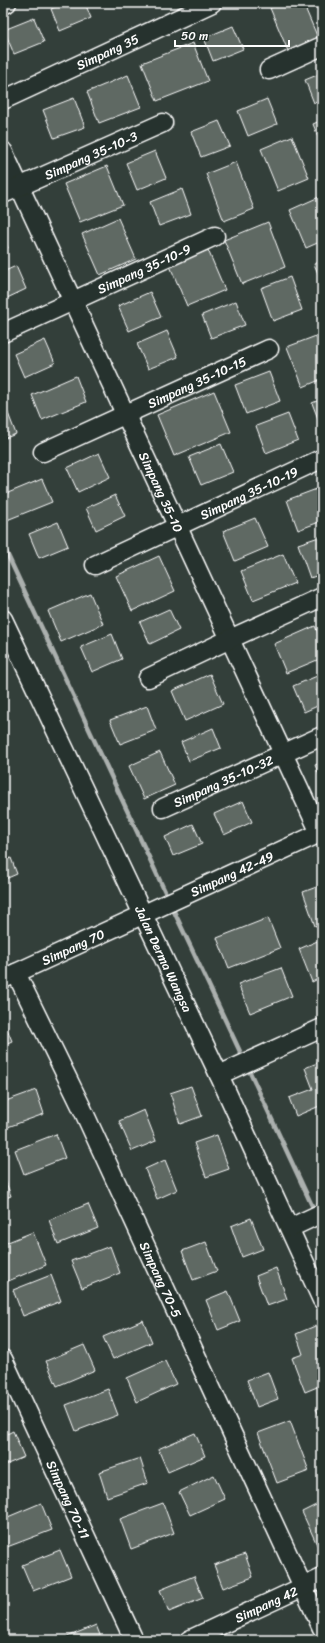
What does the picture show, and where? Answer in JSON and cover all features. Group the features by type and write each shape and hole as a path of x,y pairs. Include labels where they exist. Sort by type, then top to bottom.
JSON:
{"street":[{"path":"3,5 7,3"},
{"name":"Simpang 35","path":"3,100 212,3"},
{"path":"269,70 322,46"},
{"name":"Simpang 35-10-3","path":"3,194 163,123"},
{"name":"Simpang 35-10","path":"3,151 282,754 321,832"},
{"name":"Simpang 35-10-9","path":"3,333 215,236"},
{"name":"Simpang 35-10-15","path":"43,452 269,349"},
{"name":"Simpang 35-10-19","path":"95,565 321,459"},
{"path":"148,678 322,597"},
{"name":"Jalan Derma Wangsa","path":"3,619 149,912 226,1072 290,1228 322,1300"},
{"name":"Simpang 35-10-32","path":"163,808 322,736"},
{"name":"Simpang 42-49","path":"149,912 321,832"},
{"name":"Simpang 70","path":"10,976 149,912"},
{"name":"Simpang 70-5","path":"10,976 81,1106 322,1628"},
{"path":"226,1072 322,1028"},
{"path":"290,1228 315,1217"},
{"name":"Simpang 70-11","path":"3,1359 134,1640"},
{"name":"Simpang 42","path":"189,1640 322,1578"}],"building":[{"path":"64,3 85,3 91,18 60,31 51,9"},
{"path":"282,3 303,3 318,38 288,51 270,8"},
{"path":"34,18 44,42 14,54 4,30"},
{"path":"233,26 243,49 213,61 204,38"},
{"path":"193,43 208,81 157,101 142,63"},
{"path":"322,73 322,100 314,103 305,80"},
{"path":"128,75 141,107 99,123 87,92"},
{"path":"74,98 85,127 54,138 43,110"},
{"path":"267,99 277,124 248,136 238,111"},
{"path":"322,120 322,146 313,124"},
{"path":"219,121 230,146 201,157 191,132"},
{"path":"292,136 309,178 278,191 261,149"},
{"path":"155,151 166,178 137,190 126,163"},
{"path":"236,162 254,209 224,221 206,174"},
{"path":"107,166 123,205 80,222 64,184"},
{"path":"182,189 191,214 159,226 150,202"},
{"path":"319,197 322,204 322,241 306,248 290,210"},
{"path":"118,218 136,259 100,275 82,234"},
{"path":"268,222 285,267 242,284 224,240"},
{"path":"3,237 8,248 3,250"},
{"path":"208,250 225,290 187,306 170,266"},
{"path":"322,261 322,283 314,264"},
{"path":"16,266 26,289 3,300 3,272"},
{"path":"290,277 302,310 273,321 261,288"},
{"path":"150,292 161,317 129,331 118,306"},
{"path":"236,301 245,325 211,338 202,315"},
{"path":"167,331 178,357 148,369 137,344"},
{"path":"316,336 322,352 322,379 303,387 287,347"},
{"path":"45,340 55,363 24,377 14,354"},
{"path":"269,372 280,401 246,414 235,385"},
{"path":"76,376 86,402 42,420 32,395"},
{"path":"214,391 231,432 174,456 157,415"},
{"path":"322,399 322,429 312,403"},
{"path":"6,408 16,434 3,439 3,410"},
{"path":"288,414 298,440 266,453 256,426"},
{"path":"221,444 233,472 201,485 189,457"},
{"path":"99,453 110,477 78,492 67,468"},
{"path":"42,479 52,502 7,520 3,511 3,495"},
{"path":"322,487 322,521 298,530 287,500"},
{"path":"115,495 125,516 96,530 86,508"},
{"path":"255,518 268,547 235,561 223,531"},
{"path":"58,522 68,546 39,558 29,534"},
{"path":"322,536 322,574 310,578 298,544"},
{"path":"283,554 295,583 253,600 241,571"},
{"path":"159,556 175,591 132,611 116,576"},
{"path":"90,593 103,624 61,642 48,611"},
{"path":"169,609 179,630 150,644 140,622"},
{"path":"315,626 322,642 322,658 286,673 274,644"},
{"path":"112,634 122,659 92,672 81,647"},
{"path":"210,674 223,704 185,721 172,691"},
{"path":"322,674 322,704 304,712 293,686"},
{"path":"147,706 156,730 120,744 110,720"},
{"path":"213,728 221,748 189,761 181,742"},
{"path":"160,752 175,785 144,799 129,766"},
{"path":"322,762 322,782 315,765"},
{"path":"243,801 252,822 224,835 214,814"},
{"path":"193,824 202,844 173,856 165,837"},
{"path":"11,858 17,874 3,880 3,861"},
{"path":"322,885 322,924 315,926 303,892"},
{"path":"268,918 280,948 229,968 217,938"},
{"path":"322,939 322,977 312,982 299,949"},
{"path":"281,968 292,996 250,1013 238,984"},
{"path":"3,1019 12,1041 3,1045"},
{"path":"322,1061 322,1105 296,1116 289,1098 313,1089 305,1068"},
{"path":"191,1086 202,1116 180,1124 170,1093"},
{"path":"36,1090 44,1114 5,1128 3,1122 3,1102"},
{"path":"144,1110 156,1141 132,1151 119,1121"},
{"path":"56,1134 65,1158 24,1174 15,1150"},
{"path":"217,1135 229,1169 206,1177 194,1143"},
{"path":"165,1160 177,1190 157,1199 145,1169"},
{"path":"3,1174 11,1196 3,1199"},
{"path":"88,1204 98,1228 58,1244 49,1220"},
{"path":"251,1218 263,1249 242,1257 231,1226"},
{"path":"33,1232 46,1265 6,1282 3,1276 3,1244"},
{"path":"206,1242 217,1271 193,1280 182,1251"},
{"path":"110,1246 120,1273 82,1288 71,1261"},
{"path":"276,1268 287,1299 267,1306 256,1276"},
{"path":"51,1275 61,1301 23,1316 13,1290"},
{"path":"228,1291 240,1321 218,1330 206,1300"},
{"path":"143,1320 152,1342 113,1359 103,1337"},
{"path":"320,1324 322,1330 322,1365 320,1366 322,1372 322,1385 305,1392 292,1358 303,1354 296,1334"},
{"path":"84,1345 95,1370 57,1386 46,1361"},
{"path":"165,1361 176,1384 137,1402 127,1378"},
{"path":"268,1372 278,1399 257,1407 247,1380"},
{"path":"108,1389 118,1415 76,1431 66,1405"},
{"path":"322,1406 322,1421 316,1409"},
{"path":"290,1421 309,1471 277,1483 258,1433"},
{"path":"13,1431 24,1457 3,1466 3,1436"},
{"path":"195,1433 205,1456 168,1472 158,1449"},
{"path":"140,1458 148,1483 107,1497 99,1472"},
{"path":"214,1475 225,1499 190,1515 179,1492"},
{"path":"322,1502 322,1547 319,1549 302,1512"},
{"path":"41,1503 52,1530 7,1547 3,1536 3,1519"},
{"path":"163,1503 174,1533 131,1549 120,1519"},
{"path":"60,1550 71,1576 33,1591 22,1565"},
{"path":"245,1554 253,1577 223,1588 214,1565"},
{"path":"194,1576 203,1598 169,1612 160,1590"},
{"path":"96,1625 102,1640 68,1640 67,1637"},
{"path":"281,1635 283,1640 271,1640"}],"waterway":[{"path":"3,545 168,898"},
{"path":"171,905 244,1060"},
{"path":"247,1066 315,1212"},
{"path":"318,1218 322,1227"}]}
